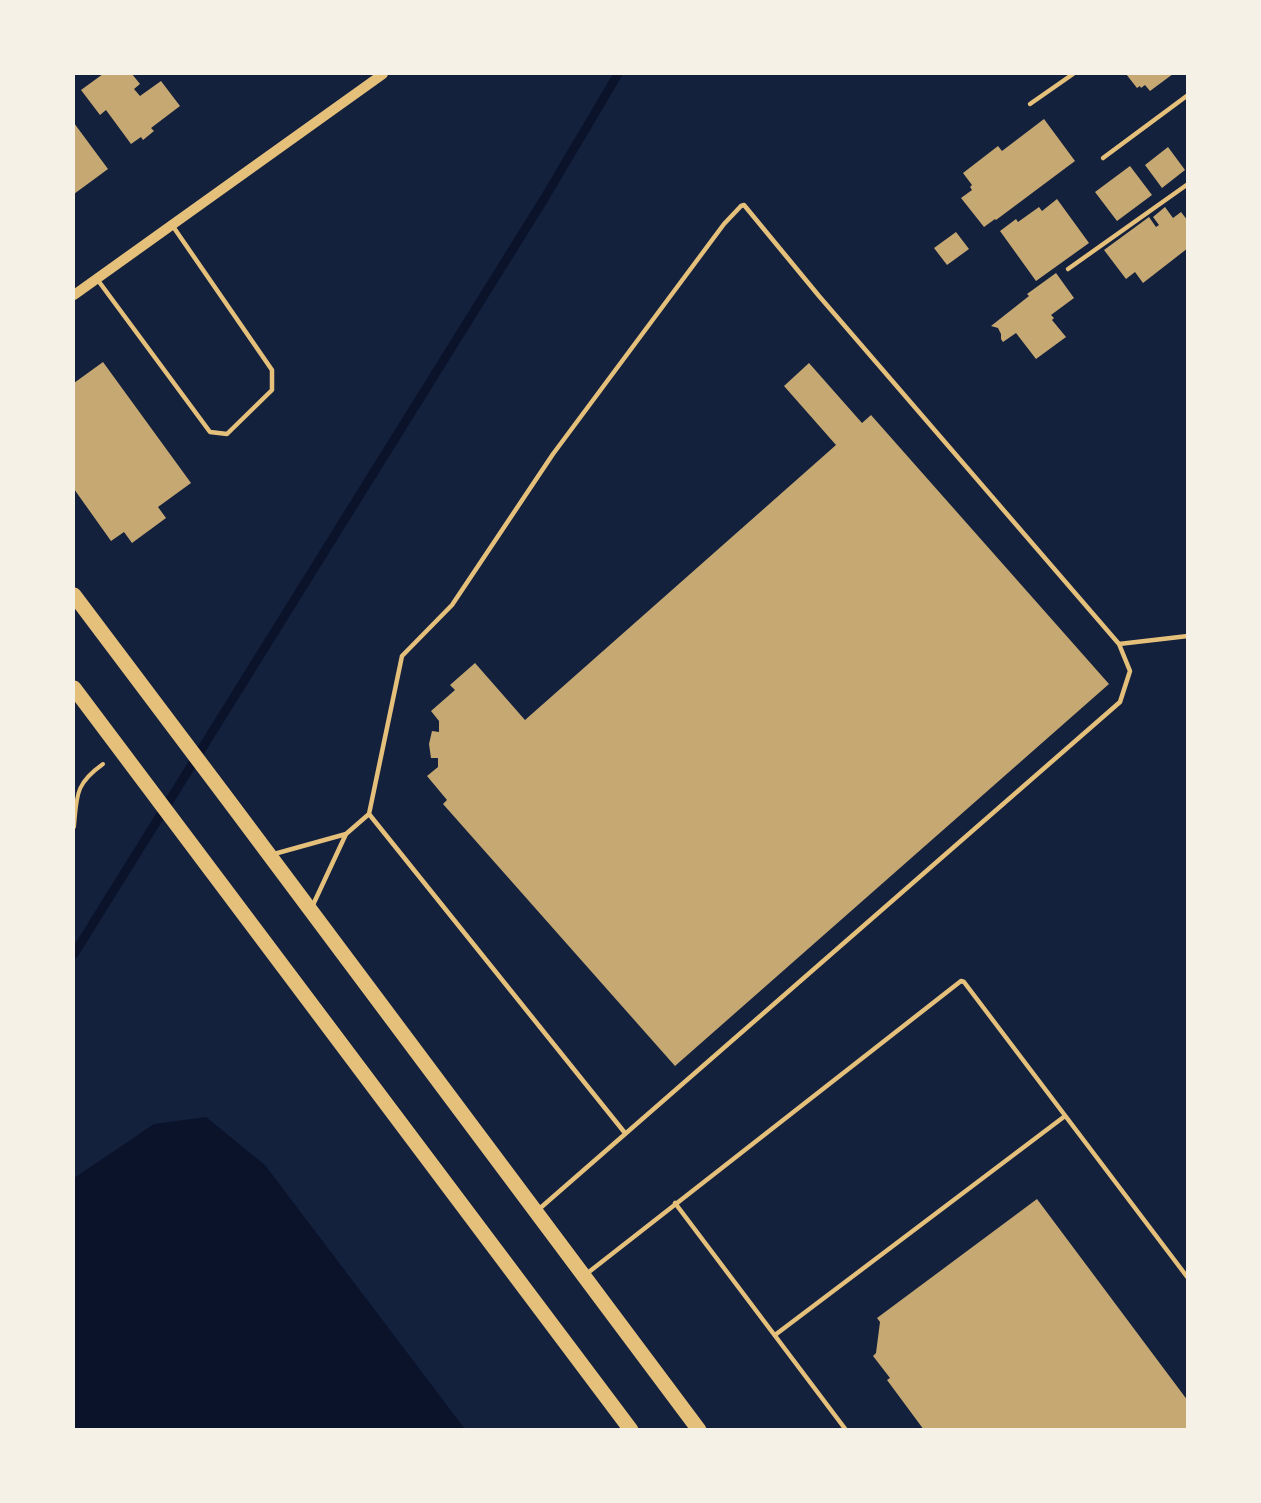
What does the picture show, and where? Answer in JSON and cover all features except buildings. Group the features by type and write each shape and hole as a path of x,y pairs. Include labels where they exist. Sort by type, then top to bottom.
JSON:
{"main road":[{"path":"74,595 699,1430"},
{"path":"74,688 630,1430"}],"street":[{"path":"74,295 383,74"}],"lane":[{"path":"1030,104 1072,74"},
{"path":"1103,158 1188,95"},
{"path":"1068,269 1188,184"},
{"path":"311,910 346,834 369,814 402,657 452,605 552,454 724,224 744,205 819,297 1119,644 1130,671 1120,702 536,1212"},
{"path":"97,279 210,432 227,434 272,390 272,370 172,225"},
{"path":"1119,644 1188,636"},
{"path":"369,814 625,1133"},
{"path":"270,855 346,834"},
{"path":"584,1275 961,981 1188,1278"},
{"path":"775,1335 1065,1116"},
{"path":"675,1203 846,1430"}],"path":[{"path":"74,827 77,797 82,783 92,771 121,752"}],"water":[{"path":"206,1117 265,1165 465,1429 74,1429 74,1178 154,1124"}],"waterway":[{"path":"74,954 544,199 618,74"}]}
